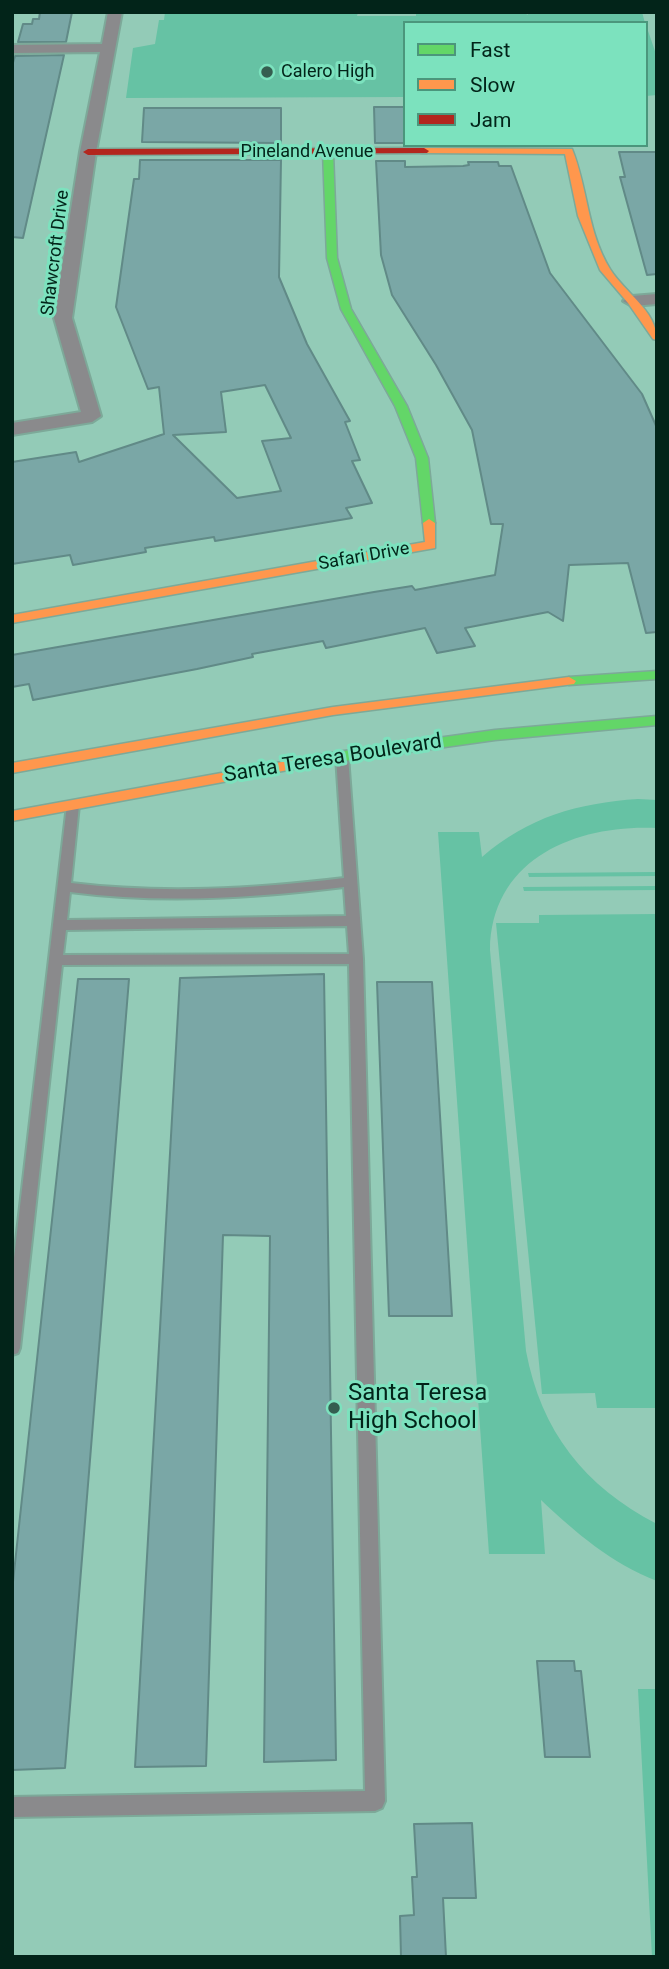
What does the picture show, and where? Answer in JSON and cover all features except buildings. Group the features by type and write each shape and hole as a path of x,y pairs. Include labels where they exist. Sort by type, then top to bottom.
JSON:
{"street":[{"name":"Shawcroft Drive","path":"12,429 92,416 63,318 88,152 115,12"},
{"path":"12,49 108,48"},
{"name":"Pineland Avenue","path":"88,152 569,151 583,216 605,270 632,301 657,337"},
{"name":"Safari Drive","path":"12,620 431,545 422,458 401,406 346,309 332,258 328,152"},
{"path":"632,301 657,299"},
{"path":"12,768 379,703 536,684 657,675"},
{"name":"Santa Teresa Boulevard","path":"12,816 342,756 538,729 657,719"}],"lane":[{"path":"12,1807 375,1801 356,959 342,756"},
{"path":"12,1348 73,804"},
{"path":"65,887 118,895 248,894 350,882"},
{"path":"61,925 353,921"},
{"path":"57,960 356,959"}],"green space":[{"name":"Calero High","path":"165,12 358,12 357,16 416,16 416,12 526,12 527,15 530,12 642,12 644,21 403,21 403,97 126,98 133,48 155,44 159,20 164,20"},
{"path":"648,31 657,57 657,95 648,96"},
{"path":"638,799 657,800 657,828 597,832 544,853 522,870 505,892 494,918 490,950 526,1351 533,1380 555,1431 587,1474 631,1509 657,1524 657,1581 624,1565 595,1546 541,1500 545,1554 489,1554 438,832 479,832 482,857 517,832 555,814 595,804"},
{"path":"657,872 657,876 529,877 528,873"},
{"path":"657,886 657,890 524,891 523,887"},
{"path":"657,914 657,1408 597,1408 595,1393 542,1394 496,923 539,923 539,915"},
{"path":"638,1689 657,1689 657,1957 652,1957"}],"traffic: fast":[{"path":"328,152 332,258 346,309 401,406 422,458 429,523"},
{"path":"569,681 657,675"},
{"path":"337,757 495,735 657,720"}],"traffic: slow":[{"path":"424,151 569,151 583,216 605,270 632,301 657,337"},
{"path":"12,619 431,545 429,523"},
{"path":"12,768 333,711 569,681"},
{"path":"12,816 337,757"}],"traffic: jam":[{"path":"88,152 424,151"}],"place":[{"name":"Calero High","path":"267,72"},
{"name":"Santa Teresa High School","path":"334,1408"}]}
